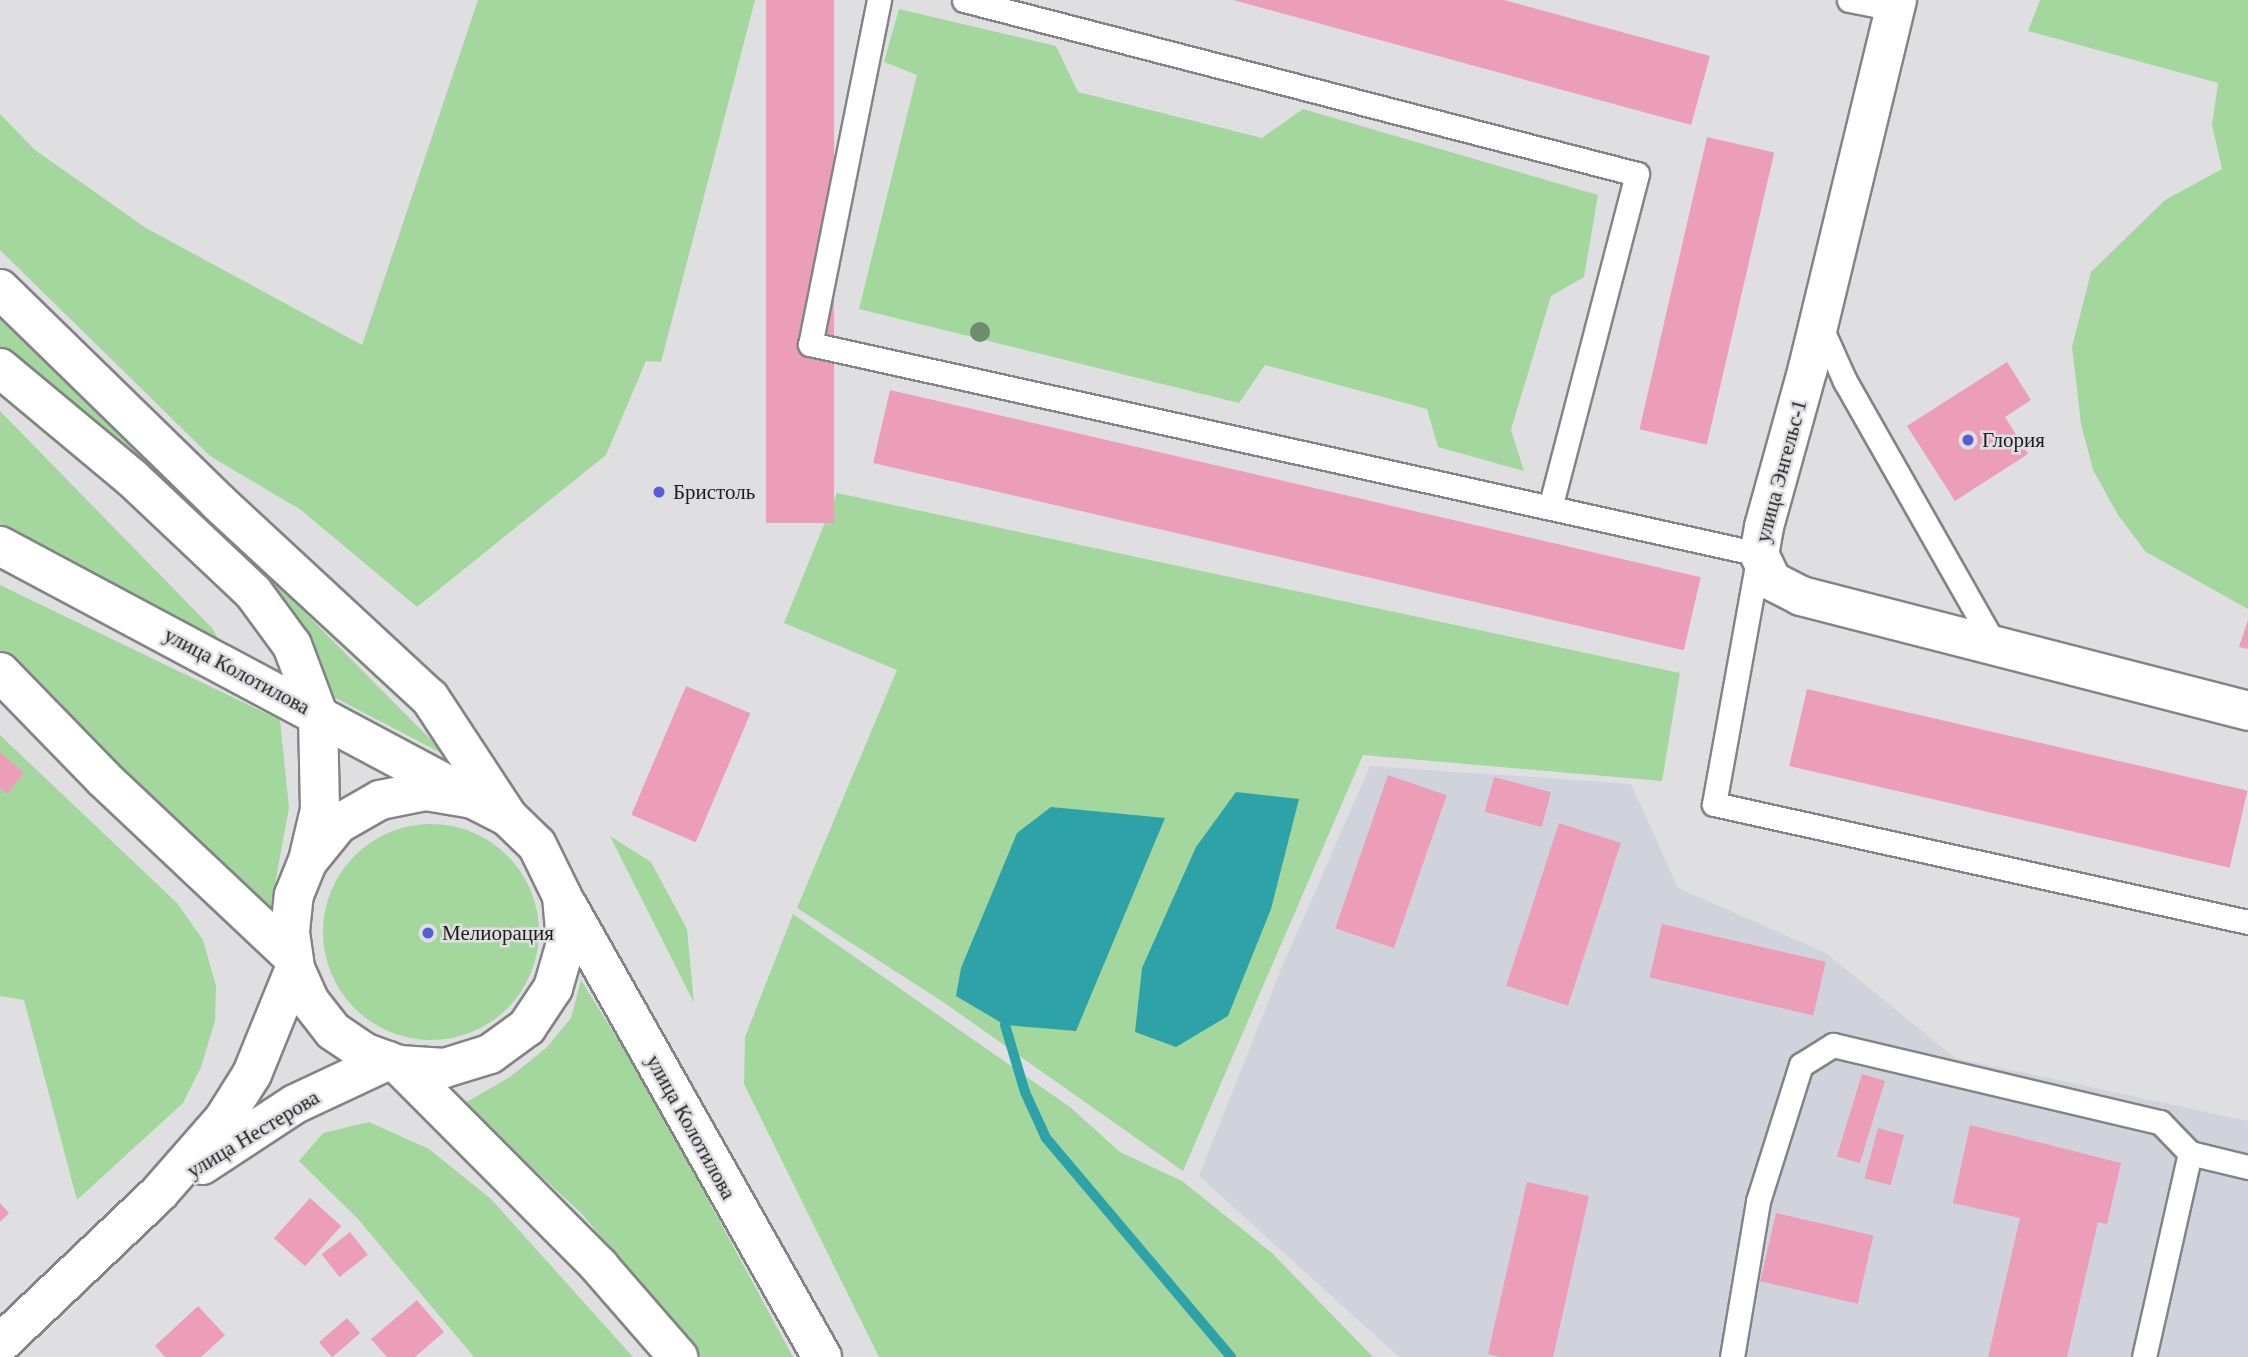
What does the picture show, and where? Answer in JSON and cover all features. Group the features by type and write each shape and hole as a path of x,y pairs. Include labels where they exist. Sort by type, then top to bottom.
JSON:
{"main road":[{"name":"улица Энгельс-1","path":"1896,5 1759,554 1772,581 1801,596 2248,710"},
{"path":"0,289 218,502 429,698 508,817"},
{"path":"0,368 132,478 253,592 292,645 318,714 320,810 308,861"},
{"name":"улица Колотилова","path":"0,546 508,817 544,853 562,896 822,1357"},
{"name":"улица Колотилова","path":"0,672 104,779 294,962"},
{"name":"улица Колотилова","path":"473,799 426,791 380,800 338,824 308,861 294,895 290,931 294,962 310,1002 333,1031 363,1052 393,1063 445,1068 490,1054 527,1027 553,988 566,943 562,896"},
{"name":"улица Нестерова","path":"0,1344 159,1193 223,1120 252,1074 294,962"},
{"name":"улица Колотилова","path":"393,1063 599,1266 677,1357"},
{"name":"улица Нестерова","path":"159,1193 295,1104 393,1063"}],"lane":[{"path":"879,0 810,344 1551,505 1759,554 1714,804 2248,922"},
{"path":"964,0 1637,174 1551,505"},
{"path":"1849,0 1896,5"},
{"path":"1819,322 1845,381 1995,645"},
{"path":"1732,1357 1758,1201 1801,1065 1833,1045 2160,1122 2190,1153 2248,1167"},
{"path":"2144,1357 2190,1153"}],"shaded area":[{"path":"1370,766 1631,784 1678,888 1826,953 1955,1058 2248,1121 2248,1357 1399,1357 1199,1176 1282,967"}],"green space":[{"path":"478,0 755,0 661,362 646,361 606,455 417,607 301,510 210,456 0,250 0,114 35,150 146,228 362,345"},
{"path":"2040,0 2248,0 2248,609 2146,552 2118,515 2093,470 2081,424 2072,347 2091,272 2165,200 2222,169 2212,125 2218,83 2028,31"},
{"path":"899,9 1056,46 1078,92 1262,138 1303,109 1598,195 1584,277 1551,296 1511,430 1524,471 1438,447 1427,409 1265,365 1239,403 859,309 917,75 884,62"},
{"path":"0,314 236,543 447,756 320,690 0,355"},
{"path":"0,411 213,629 221,646 0,532"},
{"path":"837,493 1680,673 1662,781 1363,755 1183,1171 943,1002 797,908 897,670 784,623"},
{"path":"0,585 280,720 289,808 268,922 142,789 0,653"},
{"path":"0,735 177,903 203,940 216,986 215,1021 201,1067 183,1103 77,1200 24,1000 0,996"},
{"path":"431,824 472,832 508,855 531,891 539,932 531,973 508,1009 472,1032 431,1040 390,1032 354,1009 331,973 323,932 331,891 354,855 390,832"},
{"path":"610,836 651,862 687,929 694,1003"},
{"path":"793,914 1070,1107 1120,1152 1182,1181 1272,1253 1373,1357 879,1357 744,1084 745,1037"},
{"path":"581,980 646,1085 793,1357 701,1357 582,1214 463,1104 510,1077 546,1048 571,1018"},
{"path":"369,1122 429,1149 491,1199 633,1357 474,1357 358,1219 299,1161 323,1133"}],"water":[{"path":"1236,792 1299,799 1271,909 1228,1016 1176,1047 1135,1032 1142,968 1196,847"},
{"path":"1051,807 1165,818 1076,1031 1005,1025 956,996 961,968 1017,833"}],"building":[{"path":"766,0 834,0 834,523 766,523"},
{"path":"1233,0 1504,0 1710,56 1691,125"},
{"path":"1707,137 1774,153 1707,445 1640,429"},
{"name":"Глория","path":"2007,362 2031,400 2005,417 2028,454 1955,501 1907,426"},
{"path":"890,390 1701,577 1684,650 873,463"},
{"path":"2248,620 2248,649 2239,647"},
{"path":"686,686 750,713 696,842 631,815"},
{"path":"1807,689 2247,791 2230,868 1789,766"},
{"path":"0,752 24,773 7,794 0,788"},
{"path":"1388,775 1447,795 1394,948 1335,928"},
{"path":"1494,777 1551,792 1542,827 1485,812"},
{"path":"1559,823 1621,843 1568,1006 1506,986"},
{"path":"1662,924 1826,962 1813,1015 1650,978"},
{"path":"1862,1074 1885,1081 1860,1163 1837,1156"},
{"path":"1970,1125 2121,1163 2107,1224 2098,1222 2067,1357 1988,1357 2020,1218 1953,1203"},
{"path":"1878,1128 1904,1135 1891,1185 1865,1178"},
{"path":"1527,1182 1589,1196 1553,1357 1500,1357 1488,1354"},
{"path":"310,1198 341,1226 305,1266 274,1238"},
{"path":"0,1203 9,1213 0,1222"},
{"path":"1776,1213 1873,1235 1858,1304 1760,1281"},
{"path":"350,1232 368,1255 339,1277 322,1254"},
{"path":"417,1300 444,1332 415,1357 387,1357 371,1339"},
{"path":"198,1306 225,1335 201,1357 165,1357 155,1346"},
{"path":"347,1318 360,1333 333,1357 319,1342"}],"waterway":[{"path":"1005,1025 1025,1092 1046,1138 1231,1357"}],"place":[{"name":"Глория","path":"1968,440"},
{"name":"Бристоль","path":"659,492"},
{"name":"Мелиорация","path":"428,933"}]}
